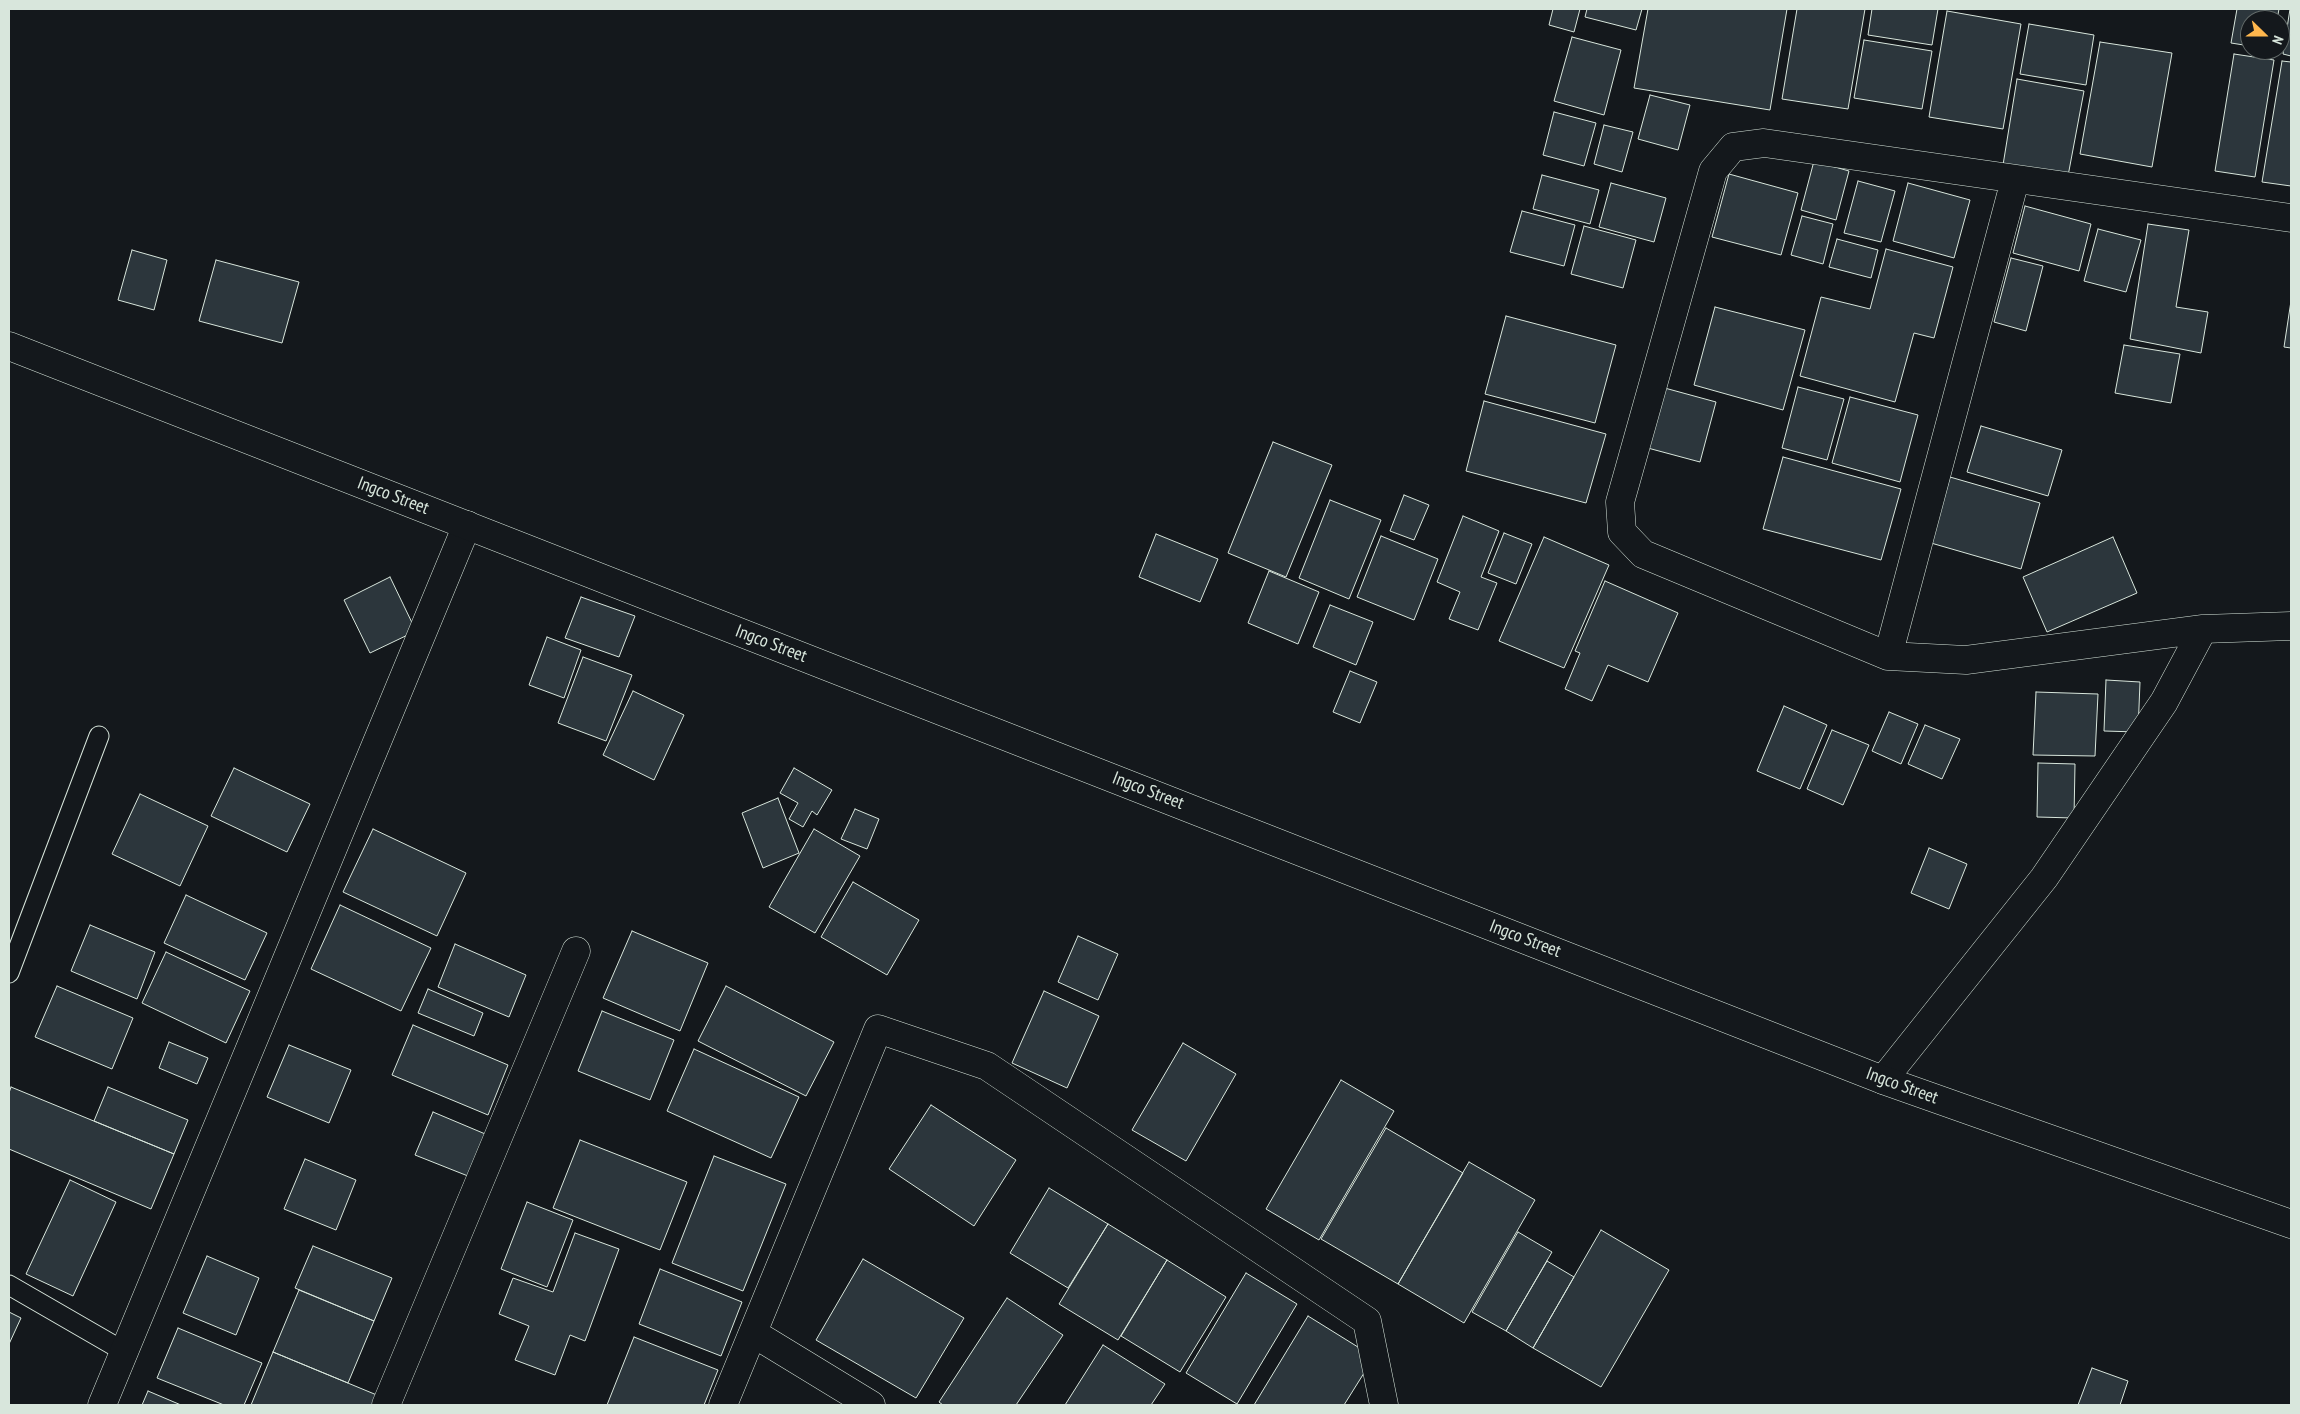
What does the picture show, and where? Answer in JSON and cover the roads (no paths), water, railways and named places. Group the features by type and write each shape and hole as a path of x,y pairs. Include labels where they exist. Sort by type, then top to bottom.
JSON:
{"street":[{"path":"2291,218 2015,180 1764,142 1733,147 1713,171 1620,502 1622,532 1644,554 1888,656 1966,660 2203,629 2291,626"},
{"path":"1888,656 2015,180"},
{"name":"Ingco Street","path":"9,346 1883,1080 2291,1224"},
{"path":"102,1405 467,524"},
{"path":"1883,1080 2044,878 2164,702 2203,629"},
{"path":"386,1405 576,951"},
{"path":"723,1405 878,1029 987,1066 1367,1320 1384,1405"},
{"path":"754,1332 871,1405"}],"lane":[{"path":"9,973 99,736"},
{"path":"9,1285 125,1352"}]}
